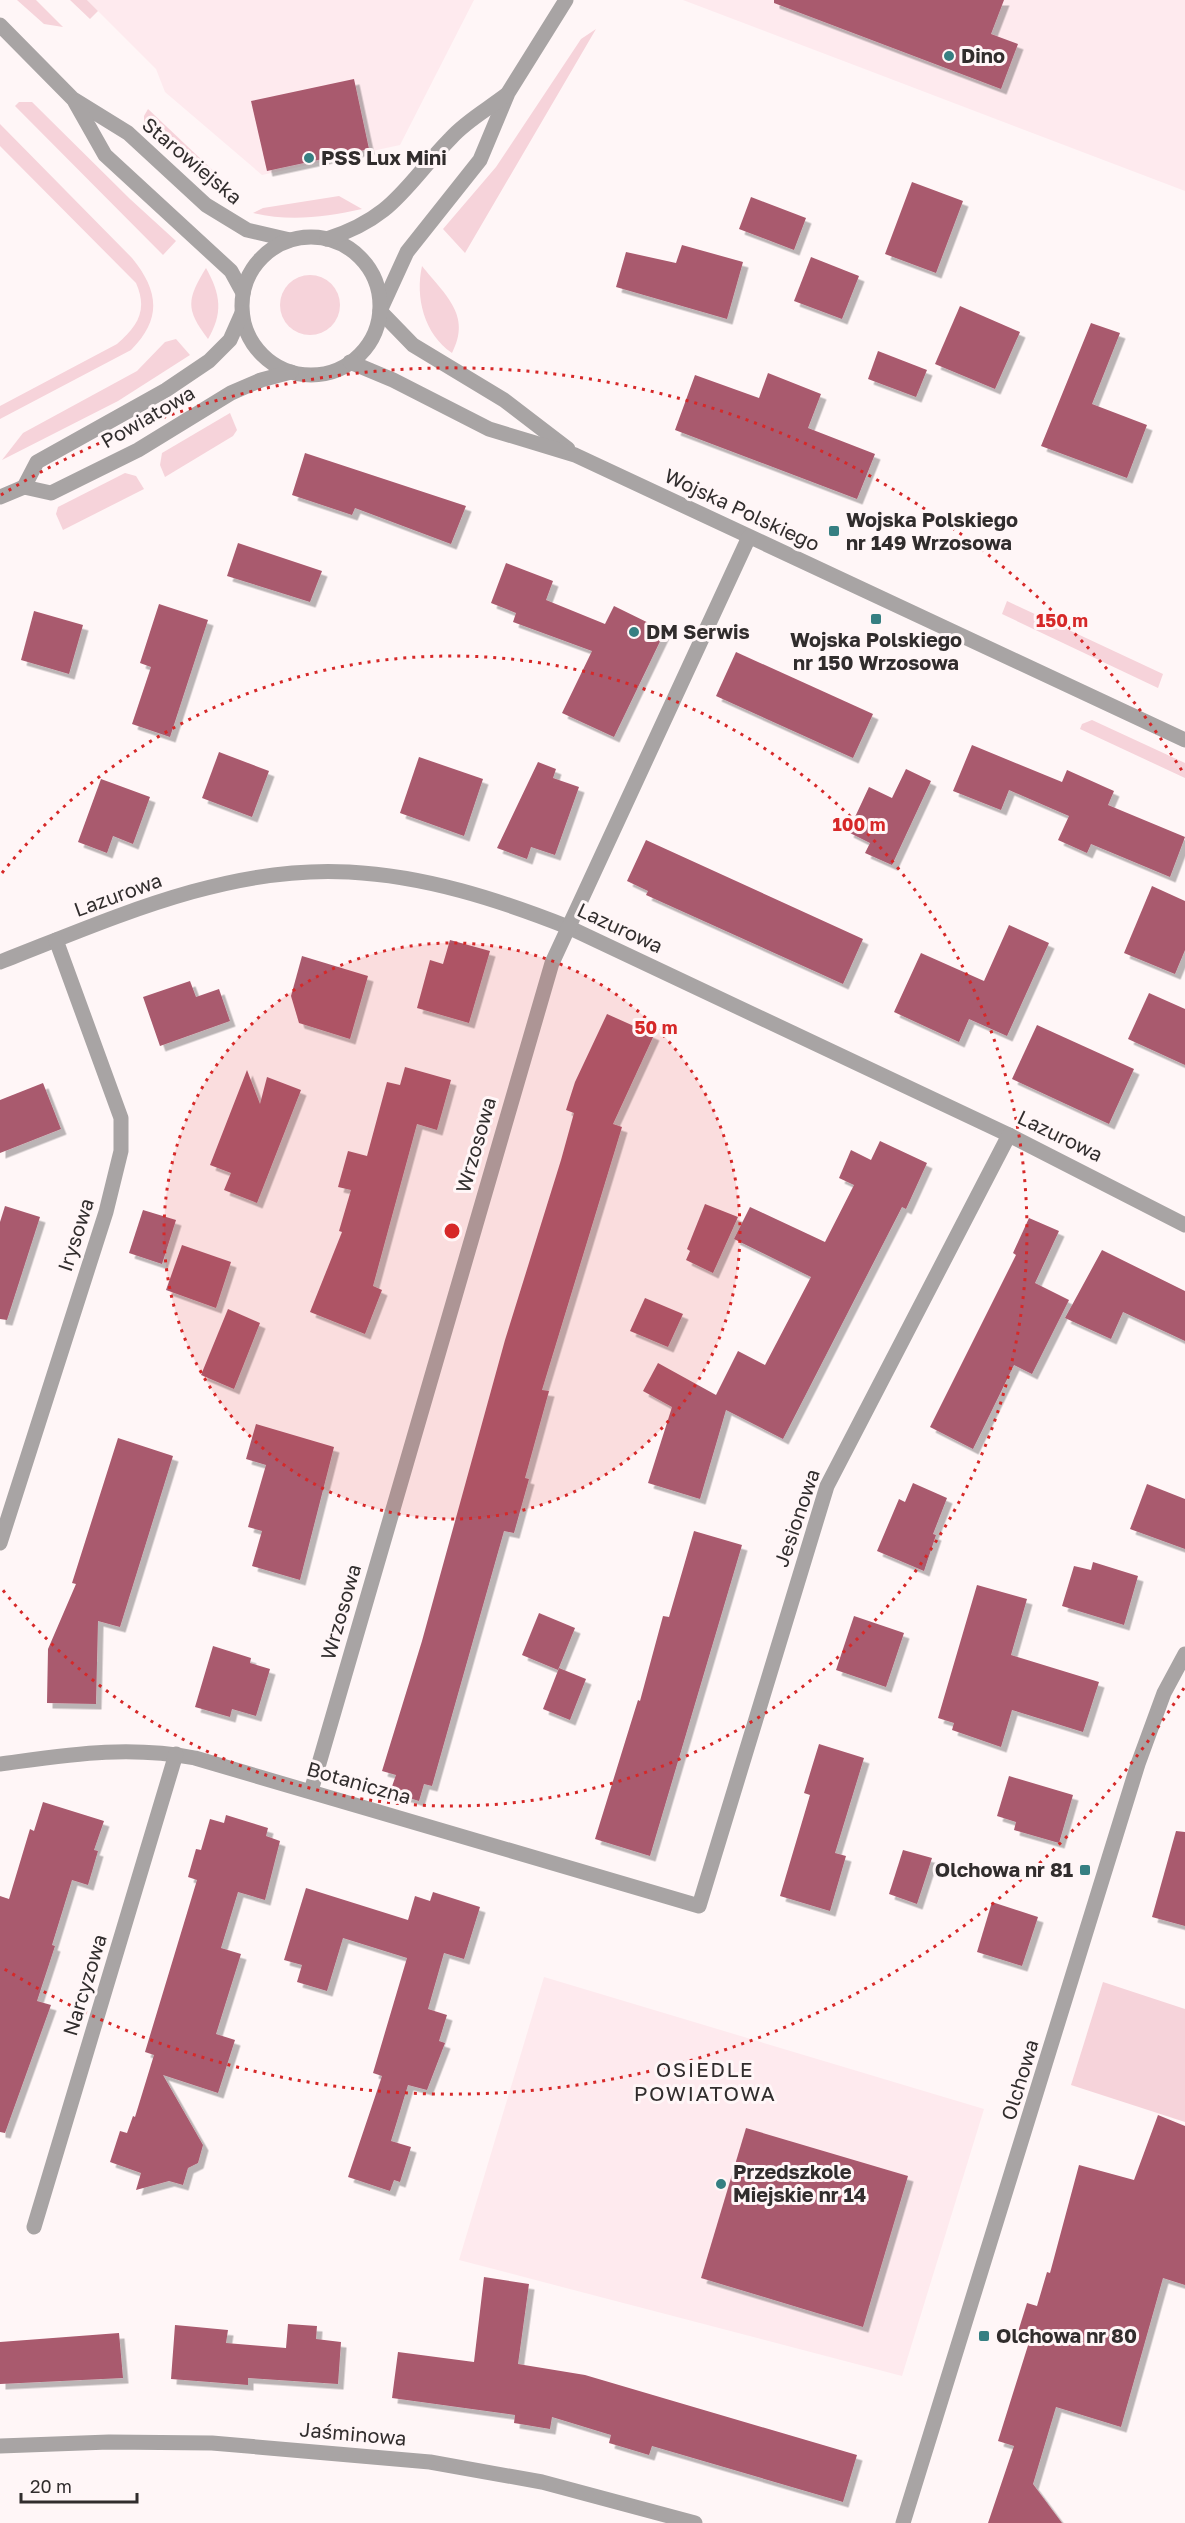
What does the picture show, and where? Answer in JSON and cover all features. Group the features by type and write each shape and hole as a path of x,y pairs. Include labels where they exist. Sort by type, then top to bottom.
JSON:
{"street":[{"path":"380,311 378,291 371,272 360,257 345,246 327,239 309,237 290,240 273,248 259,260 249,275 243,293 242,313 247,333 258,350 273,363 291,372 312,375 332,371 350,363 365,349 375,331 380,311 406,252 480,160 508,93 566,0"},
{"name":"Starowiejska","path":"0,25 73,99 128,133 206,205 247,230 290,240"},
{"path":"327,239 356,228 386,210 452,136 508,93"},
{"name":"Starowiejska","path":"73,99 105,155 231,271 243,293"},
{"name":"Wojska Polskiego","path":"380,311 413,345 504,400 575,455"},
{"name":"Powiatowa","path":"242,313 230,340 209,361 166,390 37,462 24,487 51,493 138,450 231,393 261,380 291,372"},
{"name":"Wojska Polskiego","path":"350,363 393,380 489,429 575,455 1185,740"},
{"path":"0,497 24,487"},
{"name":"Wrzosowa","path":"310,1791 546,980 567,927 749,537"},
{"name":"Lazurowa","path":"0,962 148,905 200,890 251,879 318,872 394,877 455,889 491,898 567,927 1010,1135 1185,1225"},
{"name":"Irysowa","path":"0,1543 106,1212 118,1172 123,1135 116,1099 56,940"},
{"name":"Jesionowa","path":"699,1906 827,1486 1010,1135"},
{"name":"Olchowa","path":"903,2523 1138,1764 1164,1693 1185,1654"},
{"name":"Botaniczna","path":"0,1764 102,1751 140,1750 176,1754 310,1791 699,1906"},
{"name":"Narcyzowa","path":"34,2227 176,1754"},
{"name":"Jaśminowa","path":"0,2446 109,2442 201,2443 429,2462 551,2484 695,2523"}],"shaded area":[{"path":"17,0 36,0 63,27 44,24"},
{"path":"70,0 87,0 98,11 90,19"},
{"path":"87,0 474,0 400,145 262,175 165,92 156,69"},
{"path":"683,0 1185,0 1185,191 862,68"},
{"path":"596,29 465,253 443,229 496,167 581,39"},
{"path":"19,102 32,102 176,241 163,255 15,106"},
{"path":"148,109 224,181 217,193 144,124 144,116"},
{"path":"0,124 132,258 148,282 153,305 148,327 131,350 0,419 0,406 117,344 131,331 139,317 141,301 136,283 0,146"},
{"path":"339,196 362,209 294,218 253,213 263,208"},
{"path":"422,266 447,296 457,316 459,327 452,353 435,336 424,314 420,290"},
{"path":"206,268 215,287 218,304 216,321 208,339 195,320 191,304 195,288"},
{"path":"304,275 316,275 327,280 335,288 340,305 338,317 327,330 316,335 304,335 293,330 285,322 280,311 280,299 285,288 293,280"},
{"path":"176,339 190,355 118,401 2,460 23,433 137,371 165,342"},
{"path":"230,413 237,430 233,436 165,477 160,465 162,453"},
{"path":"125,473 136,476 144,489 63,530 56,514 58,507"},
{"path":"1007,601 1163,674 1158,688 1002,614"},
{"path":"1092,720 1185,763 1185,778 1080,729 1082,724"},
{"name":"Przedszkole Miejskie nr 14","path":"544,1977 984,2109 902,2376 459,2260"},
{"path":"1103,1982 1185,2009 1185,2122 1071,2085"}],"building":[{"name":"Dino","path":"774,0 1004,0 991,34 1018,44 1001,89 774,3"},
{"path":"354,79 369,149 267,171 251,101"},
{"path":"912,182 963,201 936,273 885,254"},
{"path":"751,197 806,218 794,250 739,229"},
{"path":"682,245 743,262 727,319 616,287 626,252 676,263"},
{"path":"811,257 859,276 842,319 794,301"},
{"path":"960,306 1020,332 995,389 935,364"},
{"path":"1091,323 1120,333 1092,404 1147,425 1127,478 1041,446"},
{"path":"878,351 927,370 916,397 868,379"},
{"path":"768,373 821,394 808,428 875,454 857,499 675,430 695,375 759,398"},
{"path":"305,453 466,506 451,544 355,508 352,515 292,495"},
{"path":"238,543 322,571 310,602 227,576"},
{"path":"506,563 553,581 546,600 605,624 614,606 665,631 614,737 562,713 592,651 513,622 516,613 491,603"},
{"path":"159,604 208,620 170,737 132,724 151,667 140,663"},
{"path":"34,611 83,625 69,674 21,660"},
{"path":"736,652 873,714 853,758 716,696"},
{"path":"972,745 1062,782 1067,770 1114,791 1108,805 1185,837 1170,877 1091,844 1087,853 1058,840 1069,816 1009,790 1001,810 953,791"},
{"path":"219,752 269,771 252,817 202,798"},
{"path":"419,757 483,779 464,836 400,813"},
{"path":"538,762 556,769 553,778 579,787 555,855 531,847 527,859 497,848"},
{"path":"906,769 931,781 892,865 865,853 870,843 848,832 869,787 892,798"},
{"path":"101,779 150,797 133,844 113,836 107,853 78,842"},
{"path":"646,840 863,939 843,984 646,895 648,891 627,881"},
{"path":"1152,886 1185,901 1185,950 1175,974 1124,953"},
{"path":"1009,925 1049,943 1007,1036 969,1019 959,1042 894,1012 921,953 984,981"},
{"path":"450,940 490,951 469,1023 417,1008 430,960 443,964"},
{"path":"302,956 368,976 350,1039 299,1023 291,996"},
{"path":"190,981 196,997 219,989 230,1021 160,1046 143,997"},
{"path":"1149,993 1185,1009 1185,1065 1128,1039"},
{"path":"607,1014 654,1035 613,1124 622,1127 542,1390 549,1391 525,1478 529,1479 514,1533 504,1531 432,1786 424,1784 419,1801 390,1792 396,1775 382,1771 422,1641 505,1340 561,1160 574,1113 566,1110 575,1082"},
{"path":"1037,1025 1134,1069 1109,1124 1012,1079"},
{"path":"405,1067 451,1080 437,1130 417,1124 373,1286 382,1290 365,1334 310,1312 342,1232 339,1231 351,1190 338,1187 348,1151 367,1156 387,1082 400,1085"},
{"path":"247,1070 260,1104 267,1077 301,1090 257,1203 224,1190 231,1173 210,1165"},
{"path":"43,1083 61,1129 0,1153 0,1100"},
{"path":"880,1141 927,1163 906,1209 902,1207 783,1439 726,1410 700,1499 648,1483 672,1407 643,1391 658,1363 716,1395 738,1351 765,1365 811,1277 734,1239 750,1207 825,1242 854,1185 839,1178 851,1150 871,1160"},
{"path":"705,1204 738,1217 713,1273 686,1260 690,1251 687,1249"},
{"path":"5,1206 40,1217 7,1320 0,1319 0,1222"},
{"path":"143,1210 176,1220 162,1264 129,1253"},
{"path":"1029,1218 1059,1231 1035,1283 1069,1300 1032,1374 1014,1365 973,1449 930,1427 1016,1255 1013,1253"},
{"path":"182,1245 231,1262 216,1308 166,1290"},
{"path":"1102,1250 1185,1291 1185,1341 1123,1312 1111,1339 1065,1318"},
{"path":"645,1298 683,1314 668,1347 630,1331"},
{"path":"228,1309 260,1323 234,1389 201,1375"},
{"path":"256,1424 334,1447 300,1580 252,1566 262,1531 248,1527 266,1465 246,1459"},
{"path":"118,1438 173,1456 120,1627 98,1621 96,1704 47,1703 48,1649 76,1584 72,1583"},
{"path":"913,1483 947,1498 933,1534 936,1535 924,1571 877,1551 899,1499 905,1502"},
{"path":"1147,1484 1185,1499 1185,1549 1130,1529"},
{"path":"694,1531 742,1545 650,1856 595,1839 638,1700 640,1701 663,1616 669,1617"},
{"path":"1093,1562 1138,1576 1124,1625 1062,1606 1074,1566 1091,1570"},
{"path":"977,1585 1027,1599 1011,1655 1099,1682 1083,1732 1012,1710 1001,1747 952,1730 954,1723 938,1718"},
{"path":"539,1613 575,1628 558,1670 522,1655"},
{"path":"854,1616 904,1633 886,1687 836,1670"},
{"path":"213,1646 251,1658 250,1663 270,1669 256,1716 232,1709 230,1717 195,1707"},
{"path":"559,1668 586,1679 570,1720 543,1709"},
{"path":"819,1744 864,1758 835,1853 846,1856 830,1911 780,1896 810,1795 804,1793"},
{"path":"1009,1776 1073,1795 1059,1843 1014,1830 1016,1822 997,1816"},
{"path":"43,1802 104,1821 94,1850 98,1851 88,1885 72,1880 52,1945 55,1946 37,2001 51,2005 5,2133 0,2132 0,1896 9,1899 30,1829 34,1831"},
{"path":"226,1815 268,1828 266,1836 280,1841 265,1900 238,1892 221,1948 241,1954 216,2034 235,2040 218,2093 163,2075 203,2145 198,2163 188,2168 183,2185 169,2181 136,2190 141,2173 110,2162 120,2131 127,2133 133,2116 135,2117 154,2055 145,2052 197,1880 188,1877 196,1849 201,1850 210,1819 224,1823"},
{"path":"1176,1831 1185,1832 1185,1926 1152,1917"},
{"path":"903,1850 932,1858 917,1904 889,1894"},
{"path":"306,1888 408,1920 415,1896 430,1901 433,1892 480,1907 464,1959 444,1953 428,2009 447,2015 439,2041 445,2043 427,2090 408,2085 391,2141 411,2147 400,2182 394,2180 390,2191 348,2177 382,2076 373,2073 407,1958 343,1938 327,1991 297,1982 302,1965 284,1960"},
{"path":"992,1902 1038,1917 1022,1966 977,1952"},
{"path":"1158,2115 1185,2126 1185,2285 1163,2278 1121,2427 1056,2407 1033,2484 1062,2523 988,2523 1014,2446 998,2441 1030,2339 1017,2335 1027,2303 1037,2306 1047,2272 1050,2273 1079,2165 1134,2180"},
{"path":"746,2128 908,2176 863,2327 701,2278"},
{"path":"484,2277 529,2284 518,2364 585,2375 857,2455 843,2502 652,2446 649,2455 609,2443 611,2435 552,2417 550,2429 514,2423 515,2415 392,2398 398,2352 474,2362"},
{"path":"288,2324 317,2326 316,2339 341,2342 338,2384 248,2378 248,2385 171,2379 175,2325 228,2330 226,2343 286,2348"},
{"path":"119,2333 123,2378 0,2384 0,2342"}],"place":[{"name":"Dino","path":"949,56"},
{"name":"PSS Lux Mini","path":"309,158"},
{"name":"Wojska Polskiego nr 149 Wrzosowa","path":"834,531"},
{"name":"Wojska Polskiego nr 150 Wrzosowa","path":"876,619"},
{"name":"DM Serwis","path":"634,632"},
{"name":"Olchowa nr 81","path":"1085,1870"},
{"name":"Przedszkole Miejskie nr 14","path":"721,2184"},
{"name":"Olchowa nr 80","path":"984,2336"}],"district":[{"name":"OSIEDLE POWIATOWA","path":"705,2082"}]}
